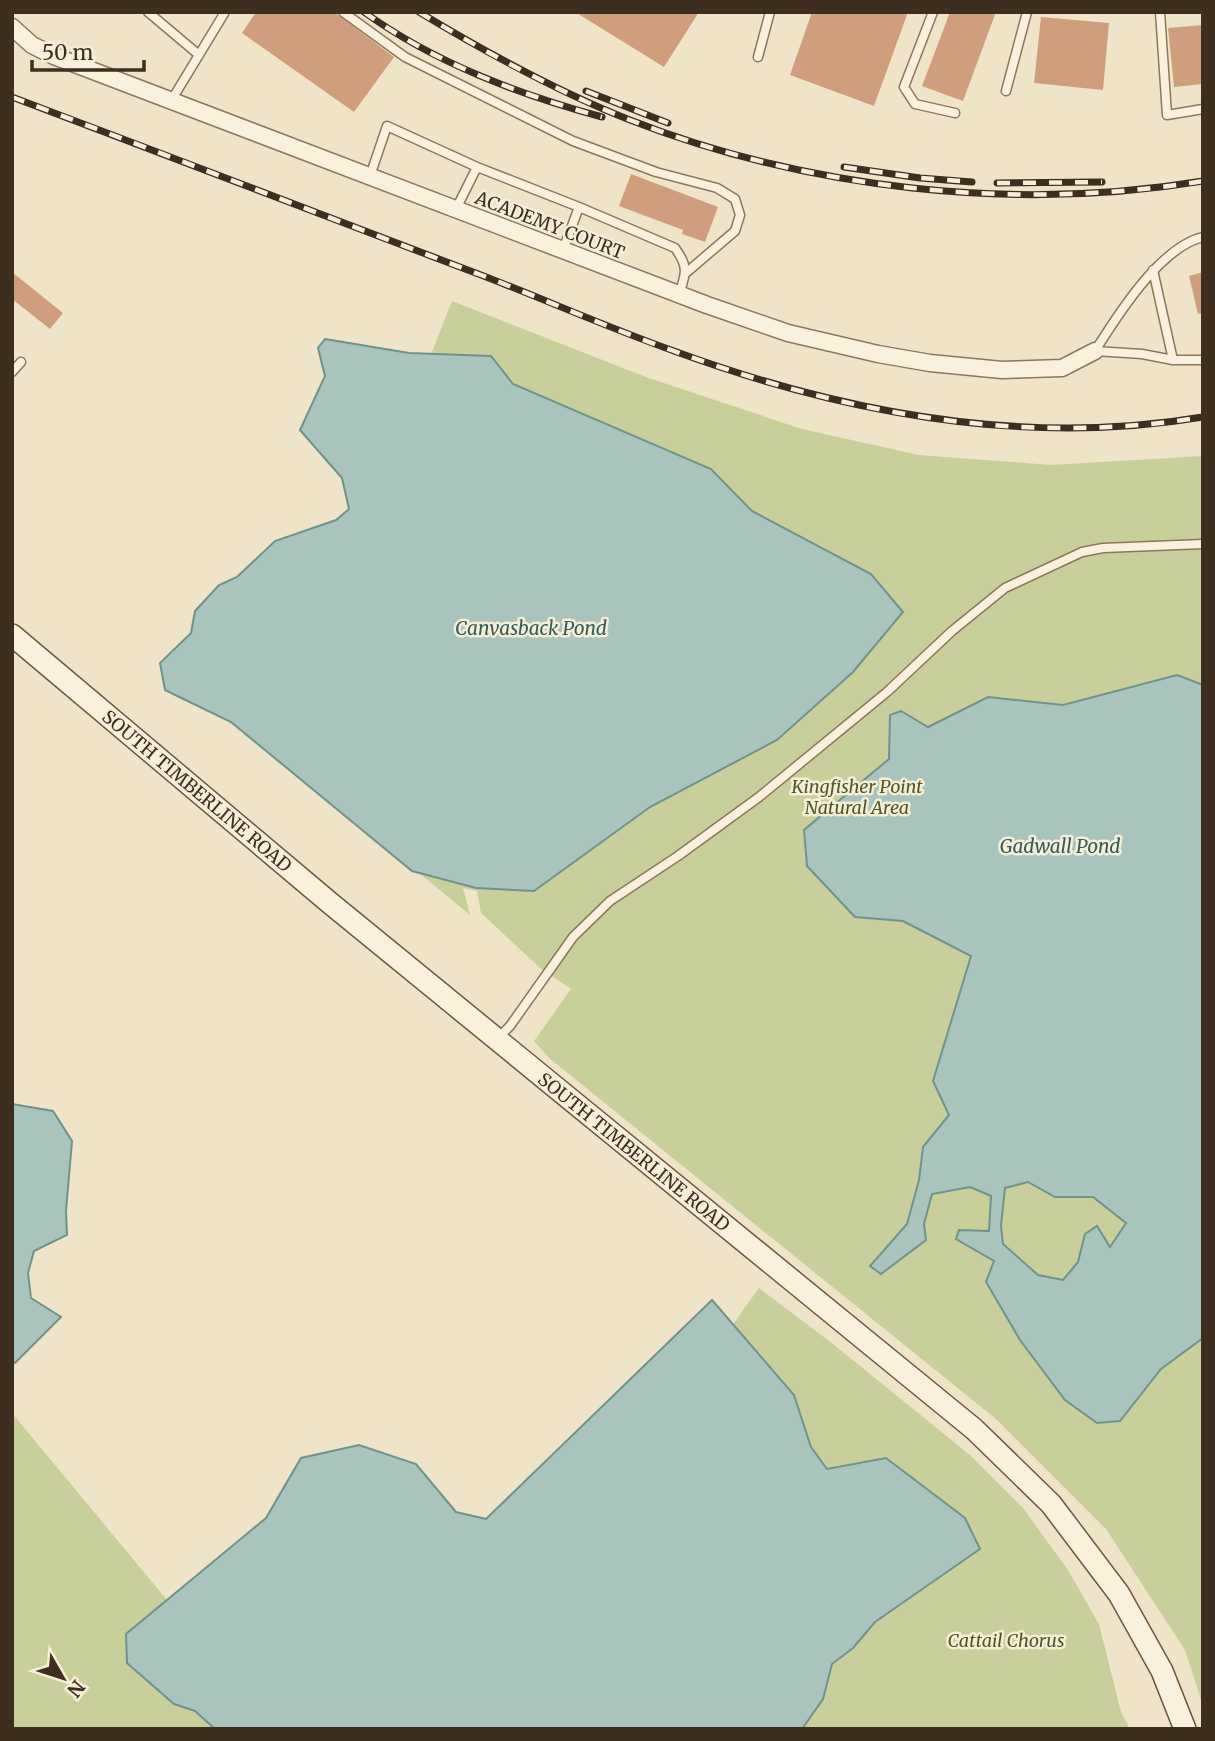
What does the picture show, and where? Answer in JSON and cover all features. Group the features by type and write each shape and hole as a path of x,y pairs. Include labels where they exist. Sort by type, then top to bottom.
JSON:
{"main road":[{"name":"SOUTH TIMBERLINE ROAD","path":"12,635 330,903 974,1429 1051,1504 1119,1594 1162,1671 1185,1729"}],"street":[{"name":"ACADEMY COURT","path":"12,27 32,45 54,56 679,294 788,332 878,354 930,363 1002,370 1062,368 1095,351"}],"lane":[{"path":"148,12 199,55"},
{"path":"171,101 225,12"},
{"path":"343,12 405,57 480,97 573,141 656,172 717,188 735,199 740,215 735,231 687,272 679,294"},
{"path":"758,57 770,12"},
{"path":"933,12 904,87 915,104 956,113"},
{"path":"1006,91 1027,12"},
{"path":"1160,12 1167,115 1203,109"},
{"path":"370,176 387,126 477,167 675,248 687,272"},
{"path":"456,209 477,167"},
{"path":"563,250 579,207"},
{"path":"1203,237 1192,240 1153,270 1119,312 1095,351 1142,354 1173,360 1203,360"},
{"path":"1153,270 1173,360"},
{"path":"12,372 21,362"},
{"path":"496,1040 510,1026 573,937 610,901 759,797 887,692 952,631 1006,588 1082,552 1103,548 1203,544"}],"green space":[{"name":"Kingfisher Point Natural Area","path":"452,301 646,377 802,429 919,455 1051,465 1203,456 1203,1706 1185,1650 1106,1529 996,1419 549,1058 534,1041 571,989 539,967 481,913 477,891 463,888 470,915 192,686 363,526"},
{"name":"Cattail Chorus","path":"759,1288 970,1455 1023,1508 1068,1570 1099,1624 1121,1712 1130,1729 802,1729 822,1699 832,1664 853,1648 875,1622 980,1549 827,1469 811,1447 794,1395 733,1324"},
{"path":"12,1413 167,1600 126,1634 174,1704 195,1711 215,1729 12,1729"}],"water":[{"name":"Canvasback Pond","path":"325,339 409,353 491,356 513,384 711,469 752,511 871,574 903,612 853,672 777,740 650,807 534,891 476,888 412,871 231,722 165,690 160,663 191,633 195,611 219,585 237,577 275,541 336,520 349,509 342,478 300,430 325,376 318,348"},
{"name":"Gadwall Pond","path":"1177,675 1203,685 1203,1338 1161,1369 1120,1421 1097,1423 1065,1400 1020,1340 986,1282 994,1261 956,1239 959,1230 989,1231 991,1196 970,1187 932,1194 924,1224 926,1240 881,1274 870,1266 907,1224 919,1180 923,1147 949,1115 933,1081 971,956 903,921 855,917 807,866 804,830 889,759 890,715 901,711 928,727 988,697 1063,705","holes":["1028,1182 1055,1197 1093,1197 1126,1223 1110,1247 1097,1226 1085,1234 1078,1262 1063,1280 1038,1275 1003,1244 1001,1226 1005,1188"]},
{"path":"12,1104 53,1111 72,1141 66,1211 67,1235 34,1251 28,1273 31,1298 61,1317 15,1363 12,1361"},
{"path":"712,1300 794,1395 811,1447 827,1469 886,1458 965,1518 980,1549 875,1622 853,1648 832,1664 823,1699 802,1729 215,1729 195,1711 174,1704 127,1663 126,1634 266,1518 301,1458 359,1445 416,1464 456,1512 486,1519"}],"building":[{"path":"256,12 334,12 394,57 354,112 242,33"},
{"path":"575,12 699,12 664,67"},
{"path":"812,12 908,12 874,106 790,75"},
{"path":"950,12 996,12 963,101 922,86"},
{"path":"1041,17 1109,23 1103,90 1034,83"},
{"path":"1203,25 1203,84 1174,87 1168,28"},
{"path":"631,174 718,207 705,242 682,234 683,230 619,206"},
{"path":"12,272 63,313 50,329 12,299"},
{"path":"1203,272 1203,313 1198,314 1189,276"}],"railway":[{"path":"364,12 448,62 539,98 602,117"},
{"path":"419,12 522,70 602,109 698,144 768,163 840,178 986,194 1132,190 1203,181"},
{"path":"586,91 668,123"},
{"path":"12,97 650,342 738,373 803,392 868,407 1001,426 1068,428 1136,425 1203,417"},
{"path":"844,167 972,182"},
{"path":"997,183 1102,182"}]}
